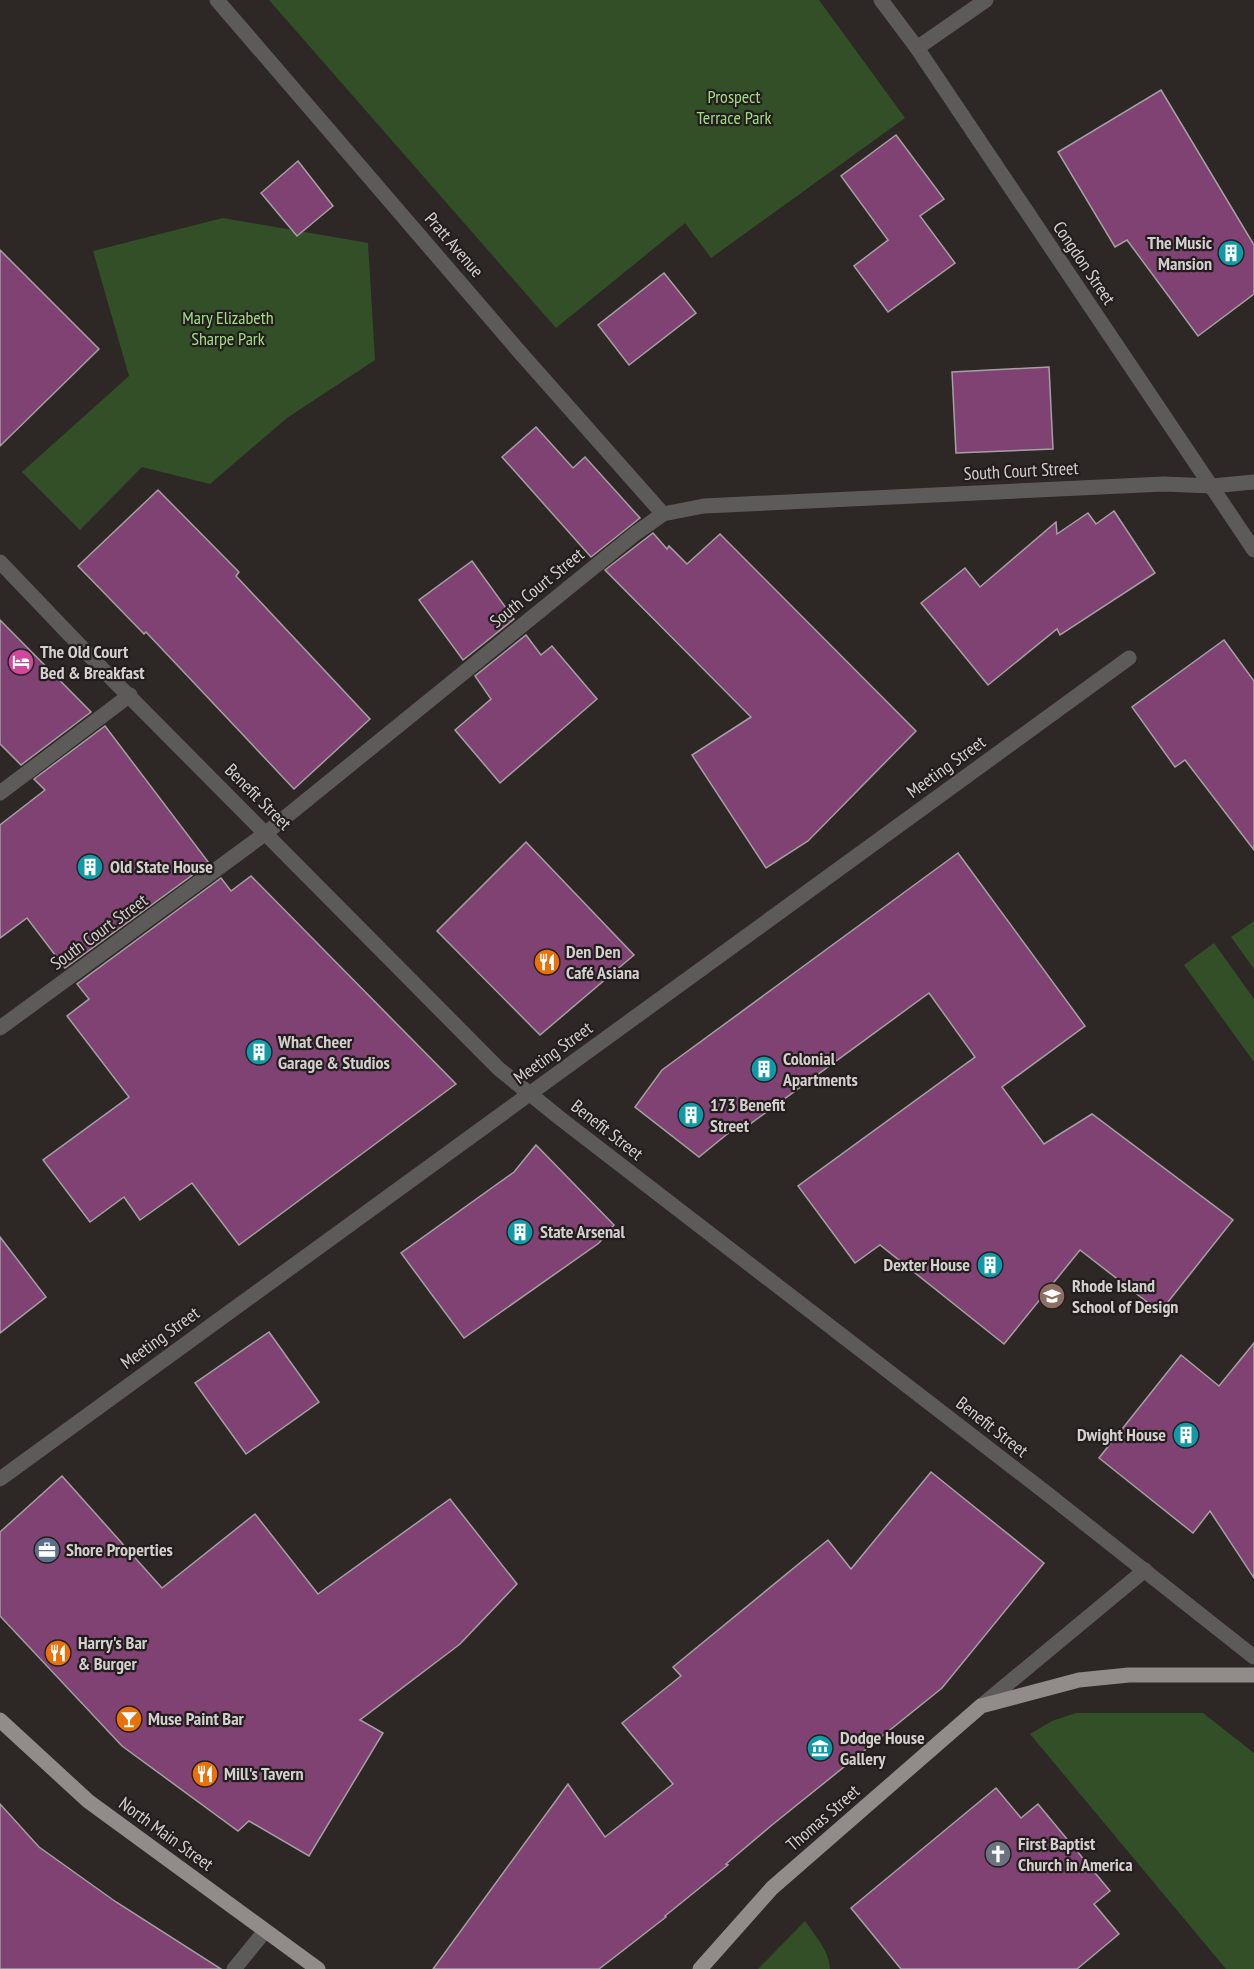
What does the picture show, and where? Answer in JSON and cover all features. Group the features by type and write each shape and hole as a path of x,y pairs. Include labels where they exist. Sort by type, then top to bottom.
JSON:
{"main road":[{"name":"Thomas Street","path":"700,1969 772,1888 981,1706 1079,1680 1129,1675 1254,1675"},
{"name":"North Main Street","path":"0,1720 88,1801 318,1969"}],"street":[{"name":"Pratt Avenue","path":"217,0 517,349 663,514"},
{"name":"Congdon Street","path":"881,0 917,48 1254,550"},
{"path":"917,48 986,0"},
{"path":"1212,486 1254,482"},
{"name":"South Court Street","path":"0,1028 266,833 636,532 663,514 704,506 1164,484 1212,486"},
{"name":"Benefit Street","path":"0,562 499,1069 1254,1657"},
{"name":"Meeting Street","path":"0,1479 1129,658"},
{"path":"0,793 129,695"},
{"name":"Thomas Street","path":"981,1706 1145,1570"},
{"path":"234,1969 265,1931"}],"green space":[{"name":"Prospect Terrace Park","path":"269,0 819,0 905,118 711,258 685,223 556,328"},
{"name":"Mary Elizabeth Sharpe Park","path":"223,218 368,243 375,360 287,418 210,484 142,467 80,530 22,472 129,376 93,251"},
{"path":"1254,921 1254,969 1231,937"},
{"path":"1214,943 1254,999 1254,1062 1184,965"},
{"path":"1076,1713 1203,1713 1254,1753 1254,1969 1226,1969 1030,1734 1052,1721"},
{"path":"805,1921 824,1949 830,1969 758,1969"}],"building":[{"path":"1161,90 1254,245 1254,294 1198,336 1127,240 1115,247 1058,152"},
{"path":"896,135 944,199 920,216 955,263 888,312 854,266 888,240 841,176"},
{"path":"298,161 333,206 297,236 261,193"},
{"path":"0,250 99,349 0,446"},
{"path":"664,273 696,313 629,365 598,325"},
{"path":"1049,367 1053,449 956,453 952,372"},
{"path":"536,427 573,468 585,457 640,518 591,557 502,457"},
{"path":"158,490 239,572 236,576 370,719 294,789 146,632 144,634 78,566"},
{"path":"1114,511 1155,573 1060,635 1057,629 988,685 921,603 965,568 980,587 1056,522 1057,534 1088,513 1096,524"},
{"path":"653,533 667,549 669,546 687,564 720,534 916,731 808,841 766,868 692,755 751,717 605,570"},
{"path":"472,561 514,619 463,660 419,600"},
{"name":"The Old Court Bed & Breakfast","path":"0,620 91,712 21,765 0,744"},
{"path":"526,635 541,655 552,646 597,699 500,783 455,730 491,699 475,676"},
{"path":"1224,640 1254,681 1254,850 1185,760 1175,767 1132,707"},
{"name":"Old State House","path":"105,726 209,863 65,968 27,918 0,938 0,825 45,790 34,779"},
{"path":"526,842 634,955 540,1035 437,931"},
{"path":"958,853 1085,1026 1002,1087 1044,1144 1092,1114 1233,1220 1160,1312 1080,1250 1004,1344 880,1245 855,1263 798,1186 975,1057 929,993 746,1127 742,1122 699,1157 635,1107 662,1070"},
{"name":"What Cheer Garage & Studios","path":"251,876 456,1084 239,1245 192,1183 140,1220 124,1197 90,1222 43,1160 129,1097 67,1016 89,999 77,984 221,878 231,891"},
{"name":"State Arsenal","path":"536,1145 614,1225 599,1243 464,1338 401,1253 514,1172"},
{"path":"0,1237 46,1297 0,1333"},
{"path":"269,1332 319,1402 246,1454 195,1383"},
{"name":"Dwight House","path":"1254,1343 1254,1578 1210,1511 1193,1533 1099,1458 1181,1355 1219,1386"},
{"path":"931,1472 1044,1563 942,1688 772,1825 666,1917 599,1969 433,1969 568,1784 605,1837 673,1784 622,1723 681,1676 673,1667 828,1540 851,1569"},
{"path":"62,1476 162,1588 255,1514 318,1594 450,1499 517,1584 460,1644 360,1720 383,1733 309,1856 249,1821 238,1831 122,1746 0,1616 0,1532"},
{"name":"First Baptist Church in America","path":"996,1788 1021,1818 1038,1804 1110,1891 1094,1904 1119,1934 1077,1969 901,1969 851,1908"},
{"path":"0,1804 39,1847 116,1902 221,1969 0,1969"}],"place":[{"name":"The Music Mansion","path":"1231,253"},
{"name":"The Old Court Bed & Breakfast","path":"21,662"},
{"name":"Old State House","path":"90,867"},
{"name":"Den Den Café Asiana","path":"547,962"},
{"name":"What Cheer Garage & Studios","path":"259,1052"},
{"name":"Colonial Apartments","path":"764,1069"},
{"name":"173 Benefit Street","path":"691,1115"},
{"name":"State Arsenal","path":"520,1232"},
{"name":"Dexter House","path":"990,1265"},
{"name":"Rhode Island School of Design","path":"1052,1296"},
{"name":"Dwight House","path":"1186,1435"},
{"name":"Shore Properties","path":"47,1550"},
{"name":"Harry's Bar & Burger","path":"58,1653"},
{"name":"Muse Paint Bar","path":"129,1719"},
{"name":"Dodge House Gallery","path":"820,1748"},
{"name":"Mill's Tavern","path":"205,1774"},
{"name":"First Baptist Church in America","path":"998,1854"}]}
